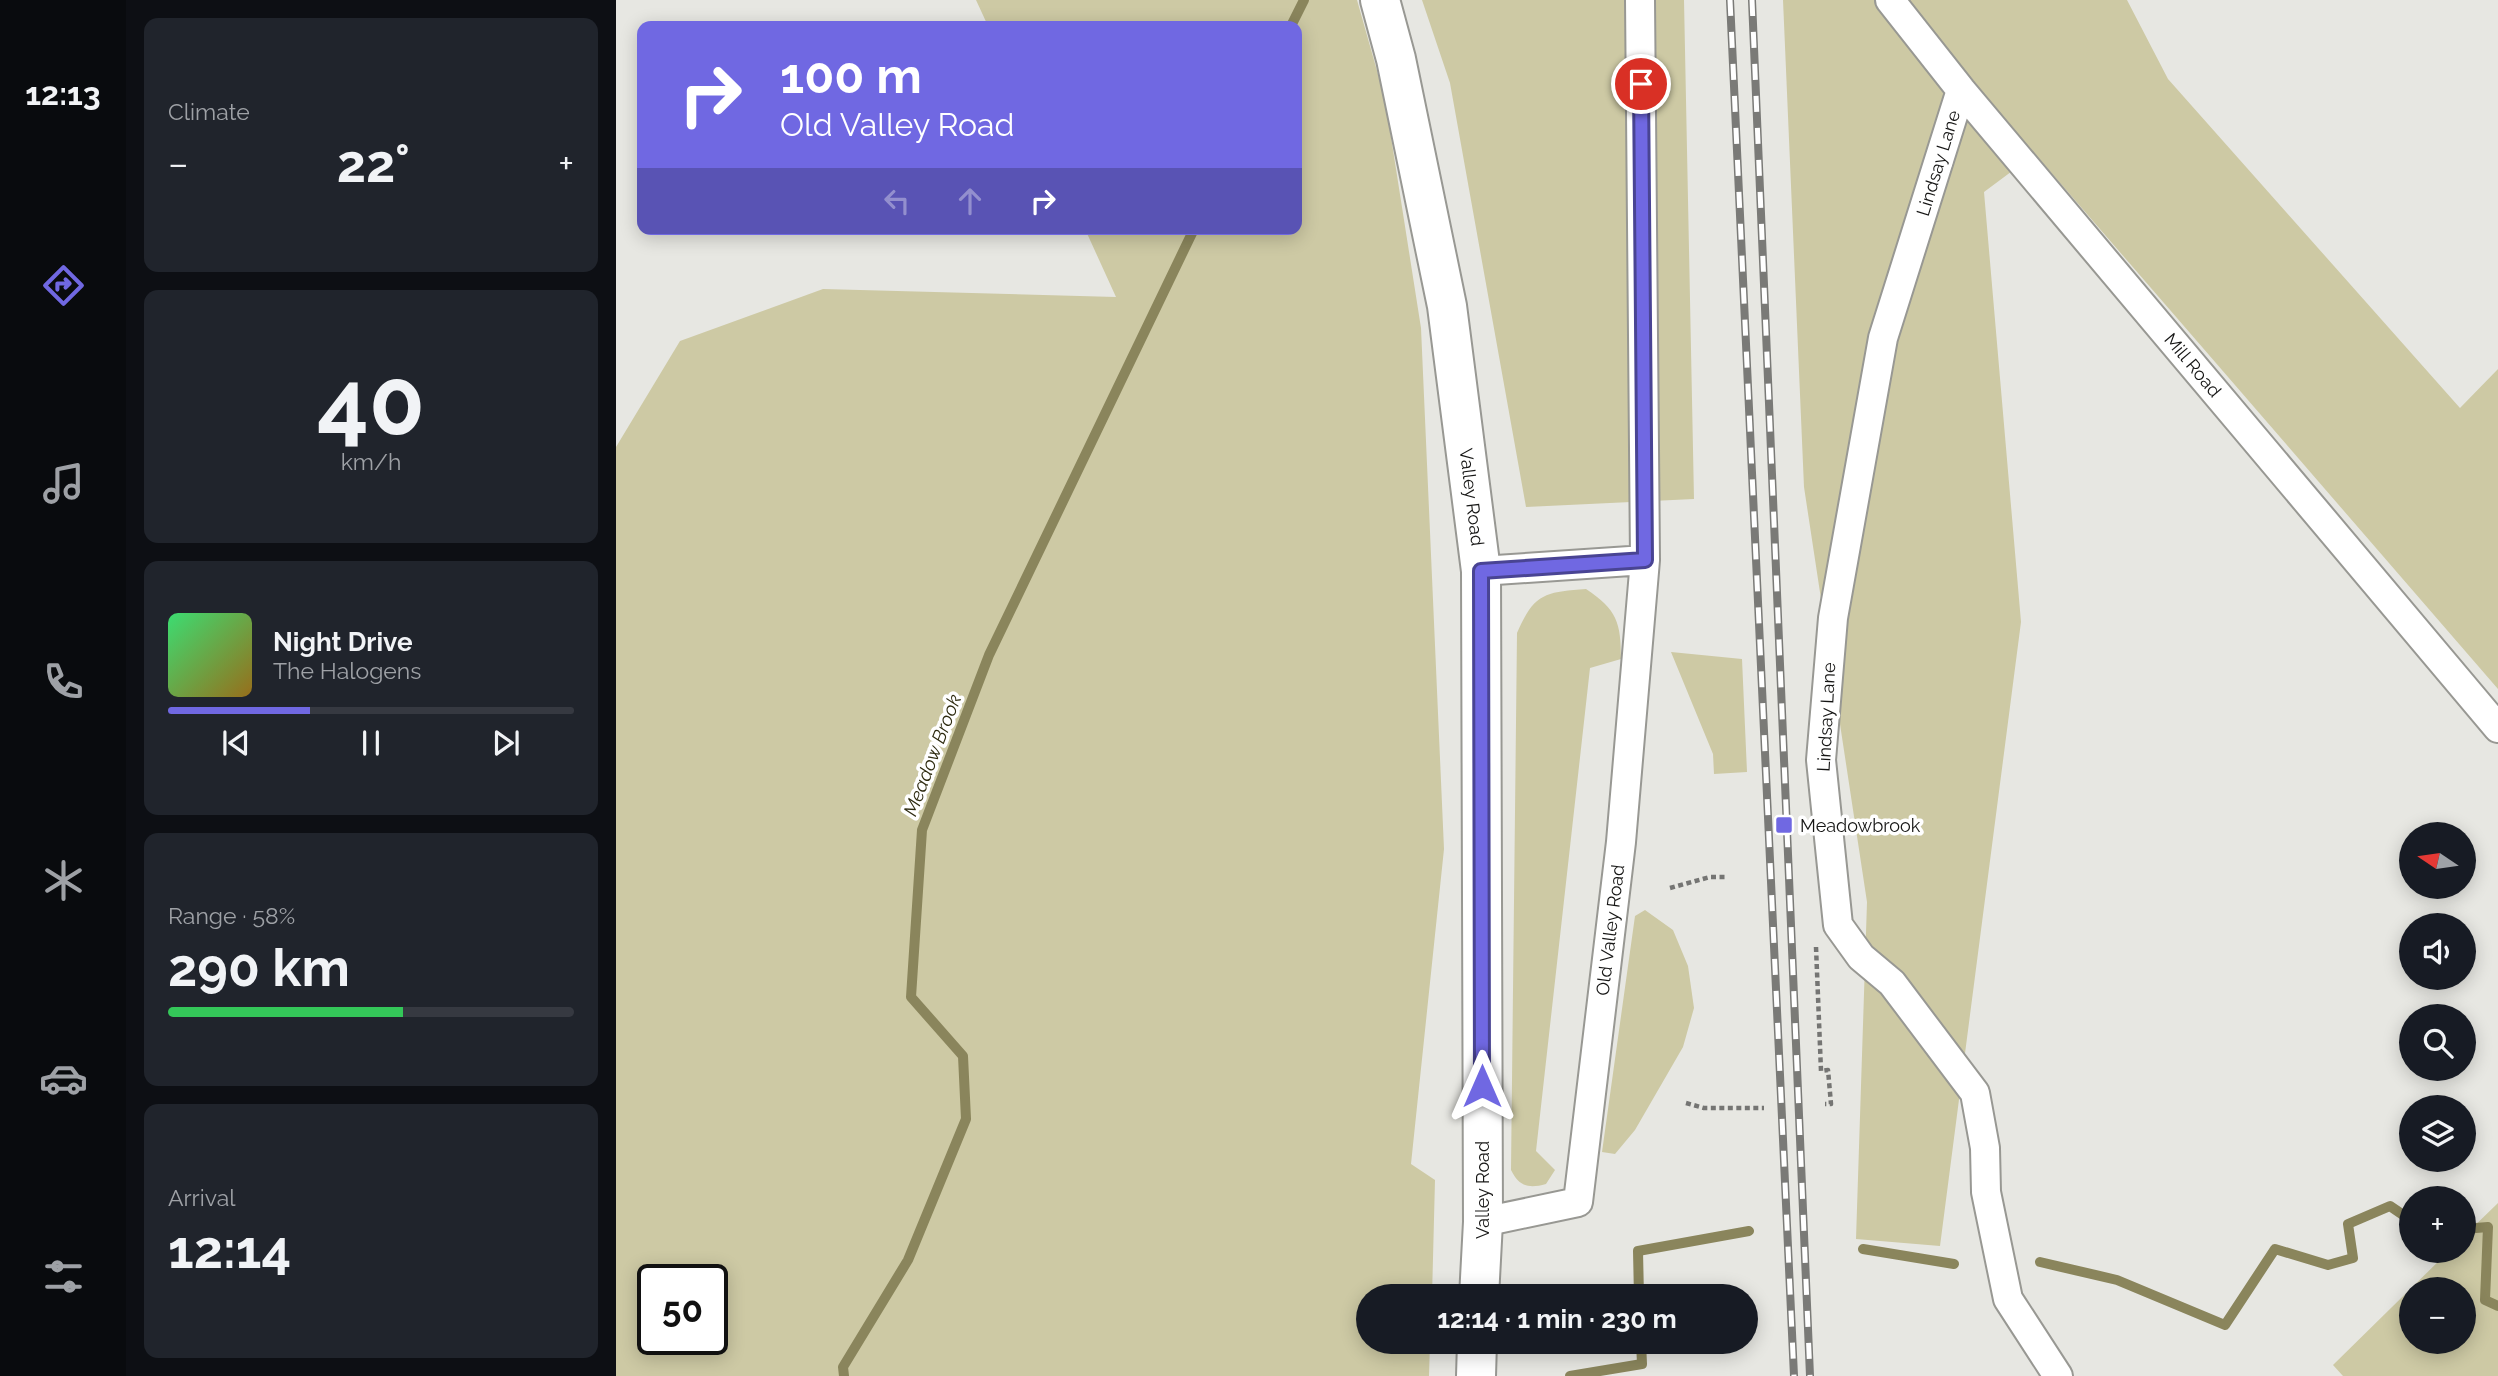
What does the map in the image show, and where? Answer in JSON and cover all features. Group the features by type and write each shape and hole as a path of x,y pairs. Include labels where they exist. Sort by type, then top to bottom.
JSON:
{"main road":[{"name":"Valley Road","path":"1380,0 1396,59 1447,306 1481,571 1482,1222 1480,1284"},
{"path":"1476,1376 1477,1354"}],"street":[{"name":"Old Valley Road","path":"1482,1222 1578,1202 1620,842 1645,560 1640,0"},
{"name":"Mill Road","path":"1890,0 1961,90 2498,728"},
{"name":"Lindsay Lane","path":"1961,90 1883,338 1833,618 1821,760 1838,925 1861,957 1892,983 1975,1093 1985,1148 1986,1192 2008,1299 2058,1376"},
{"path":"1481,571 1645,560"}],"path":[{"path":"1670,888 1710,877 1728,877"},
{"path":"1816,941 1821,1071 1828,1070 1831,1104 1825,1104"},
{"path":"1686,1103 1704,1108 1764,1108"}],"shaded area":[{"path":"976,0 1357,0 1385,99 1421,328 1444,849 1411,1164 1435,1180 1432,1284 1356,1284 1356,1354 1430,1354 1429,1376 616,1376 616,447 680,341 823,289 1116,297 1088,235 1302,235 1302,21 986,21"},
{"path":"1422,0 1684,0 1694,499 1526,507 1450,83"},
{"path":"1783,0 2127,0 2168,79 2460,408 2498,369 2498,689 2035,154 1984,192 2021,622 1940,1246 1856,1239 1867,902 1804,487"},
{"path":"1586,589 1605,604 1615,618 1620,635 1621,659 1590,668 1536,1151 1555,1170 1546,1184 1529,1186 1517,1180 1511,1170 1517,633 1529,610 1542,598 1550,594"},
{"path":"1671,652 1742,659 1747,772 1714,774 1713,754"},
{"path":"1645,910 1673,930 1688,966 1694,1008 1683,1047 1635,1130 1615,1154 1602,1152 1635,916"},
{"path":"2498,1203 2498,1376 2343,1376 2333,1365 2399,1300 2399,1354 2476,1354 2476,1277 2423,1277 2437,1263 2476,1263 2476,1224"}],"waterway":[{"name":"Meadow Brook","path":"1294,21 1304,0"},
{"name":"Meadow Brook","path":"844,1376 843,1367 908,1260 966,1119 963,1056 911,997 922,830 989,655 1191,235"},
{"path":"2040,1262 2117,1280 2225,1325 2275,1249 2328,1265 2353,1258 2348,1224 2390,1206 2399,1212"},
{"path":"2476,1228 2488,1227 2485,1300 2498,1306"},
{"path":"1639,1284 1638,1251 1749,1231"},
{"path":"1863,1249 1954,1264"},
{"path":"1570,1376 1642,1364 1642,1354"}],"railway":[{"path":"1730,0 1794,1376"},
{"path":"1752,0 1810,1376"}],"place":[{"name":"Meadowbrook","path":"1784,825"}],"route":[{"path":"1482,1086 1481,571 1645,560 1641,84"}]}
